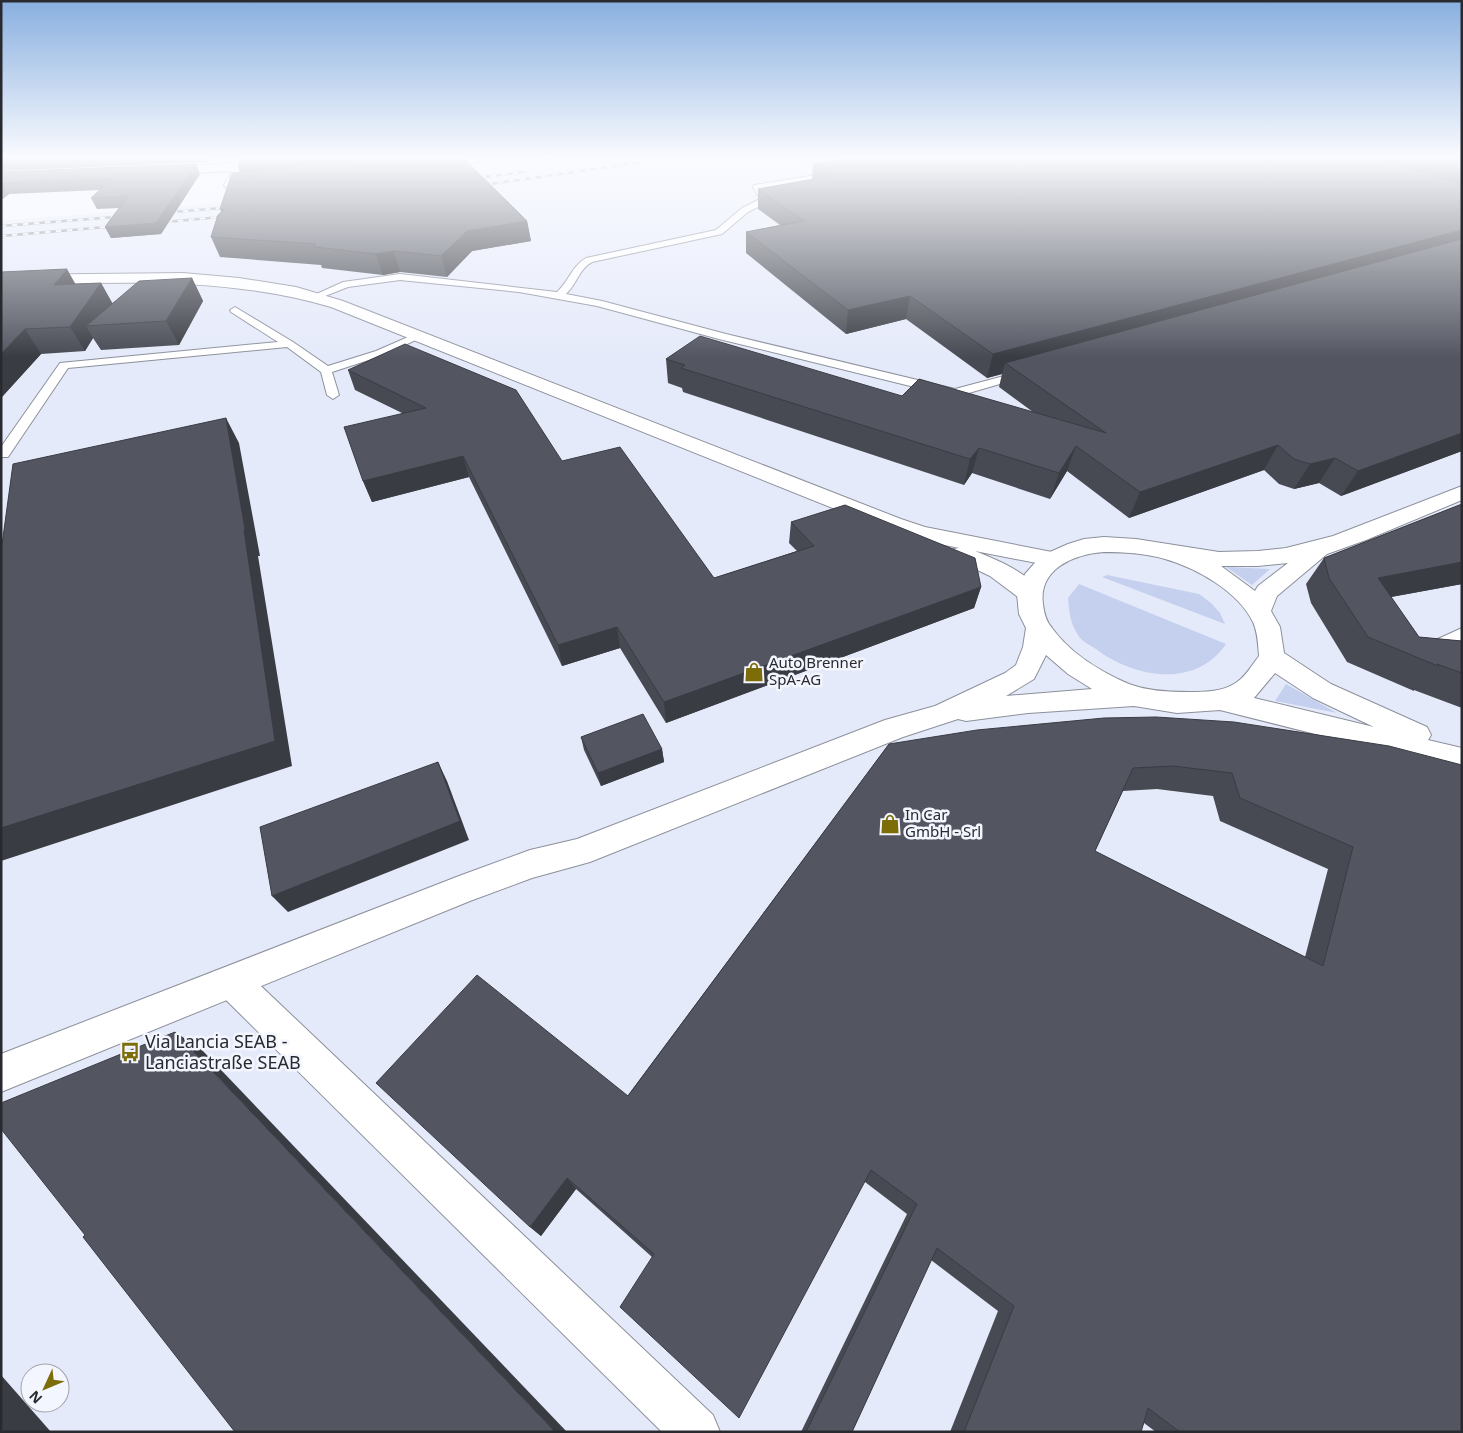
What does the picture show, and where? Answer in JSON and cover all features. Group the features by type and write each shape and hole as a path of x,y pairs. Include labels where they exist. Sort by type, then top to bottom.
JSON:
{"street":[{"path":"1,280 183,278 239,283 296,292 419,336 893,524 921,533 1052,559"},
{"path":"1272,658 1246,690 1221,700 1205,702 1163,701 1136,696 1107,685 1070,663 1054,648 1038,629 1030,609 1030,594 1037,574 1052,559 1086,546 1120,544 1174,554 1219,559 1253,559 1322,548 1462,492"},
{"path":"921,533 964,555 994,567 1015,580 1030,594"},
{"path":"1259,611 1266,592 1322,548"},
{"path":"1174,554 1201,565 1227,580 1248,597 1267,625 1272,658 1334,698 1462,755"},
{"path":"943,714 1014,680 1025,672 1031,663 1036,647 1038,629"},
{"path":"1,1074 503,874 530,864 580,852 895,728 943,714 1028,703 1136,696"},
{"path":"1221,700 1462,760"},
{"path":"232,982 696,1432"}],"lane":[{"path":"559,295 568,287 580,265 588,260 719,232 727,225"},
{"path":"315,298 346,284 400,277 519,289 598,303 724,338 955,393 1032,372"},
{"path":"236,310 326,370 333,395"},
{"path":"326,370 380,353 419,336"},
{"path":"3,454 64,365 289,344"},
{"path":"1462,634 1435,647 1462,656"}],"shaded area":[{"path":"1,225 1462,225 1462,1432 1,1432"},
{"path":"1226,567 1270,569 1252,585"},
{"path":"1107,575 1199,594 1220,613 1225,624 1102,577"},
{"path":"1079,584 1226,644 1213,658 1198,668 1182,673 1146,672 1128,667 1111,659 1079,637 1070,617 1068,598"},
{"path":"1286,684 1337,713 1275,701"}],"building":[{"path":"107,225 132,225 105,227"},
{"path":"215,225 504,225 467,231 441,256 394,251 376,254 315,247 315,244 211,237"},
{"path":"784,225 1462,225 1462,230 993,354 910,296 848,310 746,232"},
{"path":"1462,239 1462,433 1358,471 1335,458 1310,464 1294,459 1278,445 1140,492 1076,446 1059,473 979,448 970,459 681,368 685,365 666,359 700,336 902,396 919,379 1106,433 1005,363"},
{"path":"67,269 54,285 101,283 70,327 25,329 1,354 1,272"},
{"path":"192,278 166,321 86,326 139,281"},
{"path":"405,344 516,390 562,461 620,447 714,578 814,546 791,522 845,505 975,558 981,587 664,702 617,627 558,645 463,456 363,481 344,427 426,408 348,370"},
{"path":"226,418 245,529 275,741 1,828 1,552 13,464"},
{"path":"1462,504 1462,562 1378,578 1419,637 1462,641 1462,673 1437,664 1438,666 1368,637 1329,578 1324,558"},
{"path":"643,714 662,749 598,773 581,737"},
{"path":"1156,717 1234,722 1389,746 1462,765 1462,1432 1180,1432 1148,1408 1141,1432 964,1432 1014,1306 937,1248 852,1432 806,1432 917,1204 871,1170 739,1418 620,1307 654,1254 567,1178 530,1227 376,1083 477,975 628,1096 889,744 977,730 1104,718","holes":["1173,766 1232,773 1240,798 1353,847 1323,966 1095,851 1133,768"]},
{"path":"438,762 460,821 272,896 260,827"},
{"path":"175,1032 555,1432 235,1432 83,1237 85,1235 1,1129 1,1103"}],"railway":[{"path":"1,226 15,225"},
{"path":"1,236 118,226"}],"place":[{"name":"Auto Brenner SpA-AG","path":"754,672"},
{"name":"In Car GmbH - Srl","path":"890,824"},
{"name":"Via Lancia SEAB - Lanciastraße SEAB","path":"130,1052"}]}
